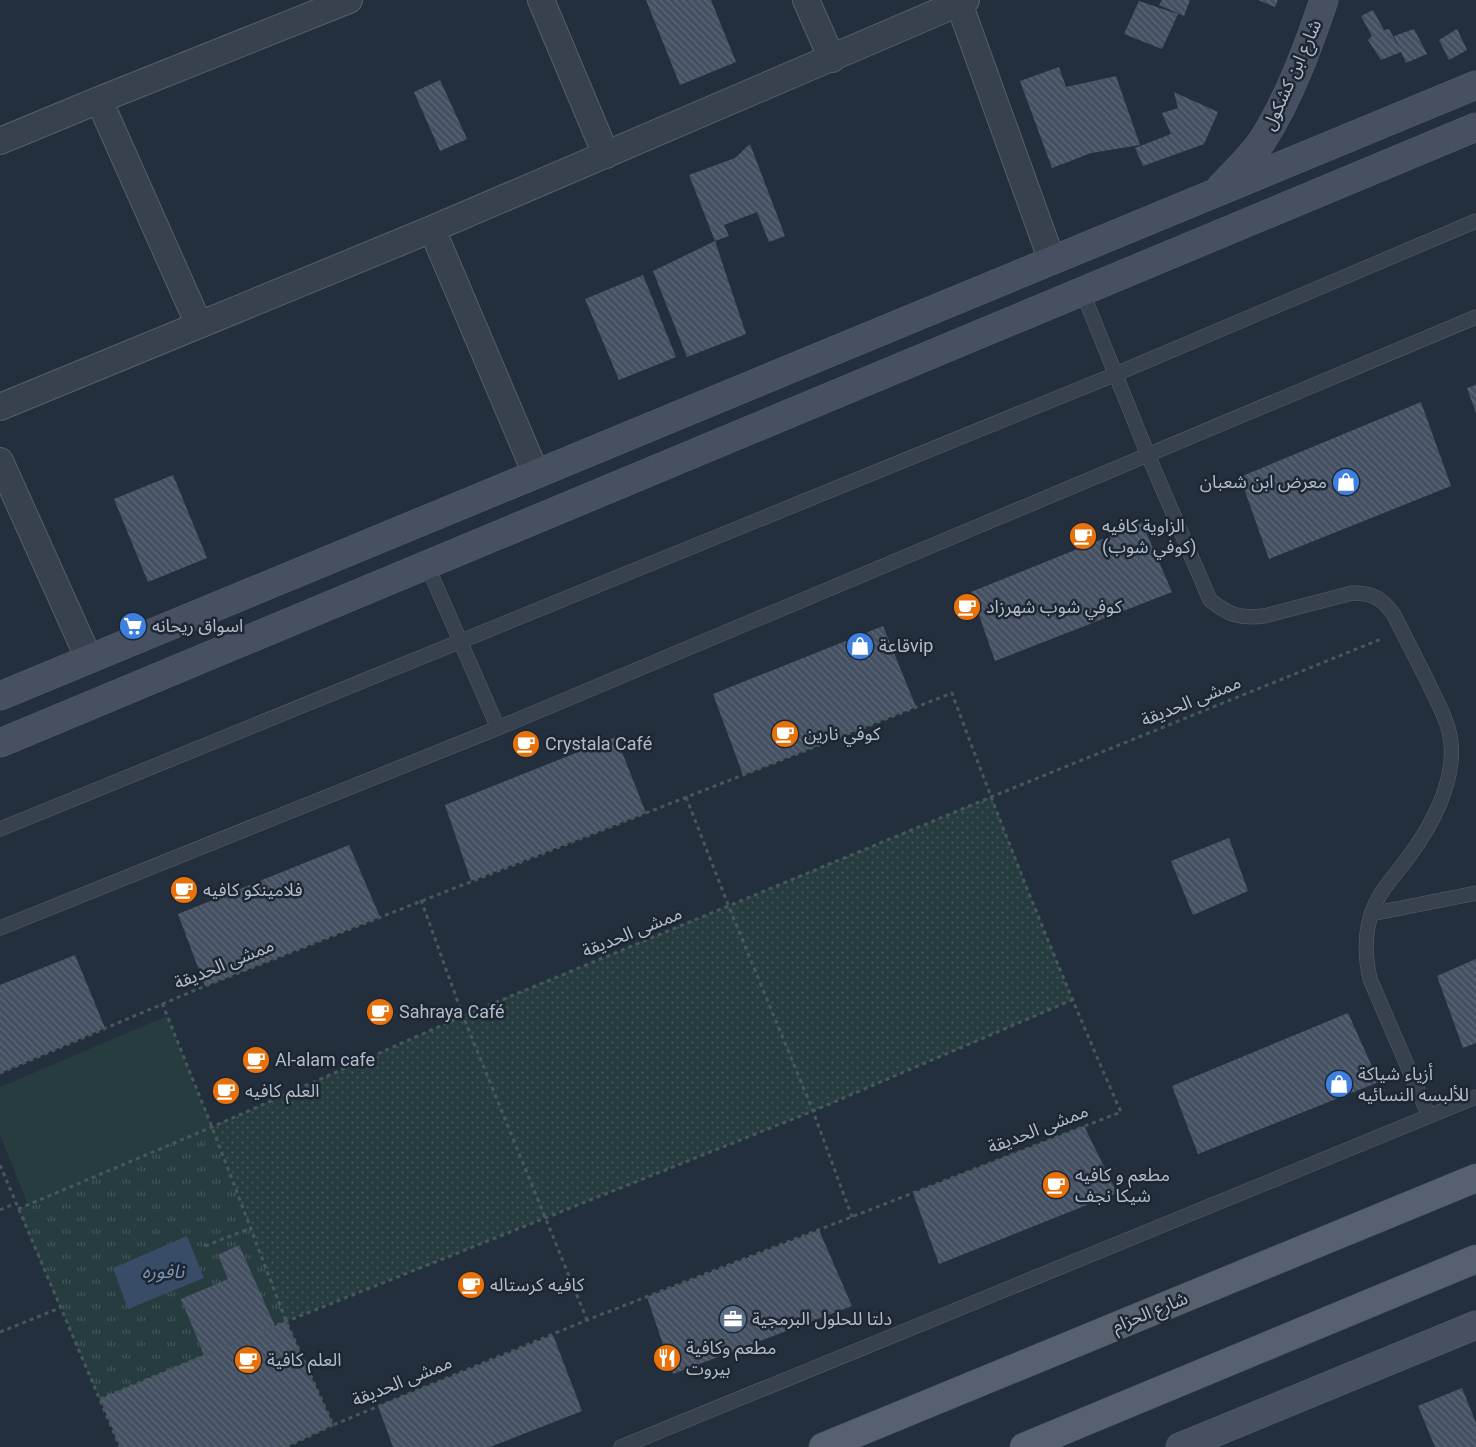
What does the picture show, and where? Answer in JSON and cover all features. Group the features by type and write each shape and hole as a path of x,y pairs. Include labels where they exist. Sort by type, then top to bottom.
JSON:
{"main road":[{"name":"شارع الحزام","path":"823,1447 1476,1178"},
{"path":"1024,1447 1476,1259"}],"street":[{"path":"0,141 350,0"},
{"path":"542,0 606,155"},
{"path":"806,0 832,59"},
{"name":"شارع ابن كشكول","path":"1216,193 1265,135 1281,106 1310,41 1324,0"},
{"path":"0,407 432,229 963,2 1052,260"},
{"path":"0,696 1476,85"},
{"path":"99,100 199,325"},
{"path":"0,743 1476,127"},
{"path":"432,229 536,474"},
{"path":"749,387 764,423"},
{"path":"0,461 89,659"},
{"path":"1188,1445 1476,1326"}],"lane":[{"path":"0,829 1116,374 1476,221"},
{"path":"1082,291 1148,455 1210,600 1222,610 1235,616 1249,618 1264,616 1352,593 1364,593 1376,597 1387,605 1402,631 1447,725 1451,743 1451,760 1439,804 1426,831 1380,894 1371,914 1366,936 1366,958 1370,979 1429,1116"},
{"path":"0,928 498,728 1476,317"},
{"path":"427,564 498,728"},
{"path":"1371,914 1476,893"},
{"path":"621,1447 1476,1097"}],"path":[{"name":"ممشى الحديقة","path":"212,1127 464,1016 991,797 1402,631"},
{"name":"ممشى الحديقة","path":"952,693 991,797 1072,1000 1120,1112 587,1320 333,1425 286,1321 212,1127 162,1003 952,693"},
{"path":"686,797 729,907 814,1111 852,1217"},
{"path":"421,900 464,1016 587,1320"},
{"path":"100,1399 286,1321 814,1111 1072,1000"},
{"path":"0,1073 162,1003"},
{"path":"18,1209 212,1127"},
{"path":"0,1164 120,1447"},
{"path":"0,1210 16,1203"},
{"path":"205,1246 251,1228"},
{"path":"0,1332 60,1308"},
{"path":"286,1447 333,1425"}],"green space":[{"path":"991,797 1072,1000 813,1111 286,1321 212,1127 463,1016"},
{"path":"167,1016 212,1127 29,1207 0,1135 0,1087"},
{"path":"212,1127 286,1321 100,1399 18,1209"}],"water":[{"name":"نافوره","path":"187,1236 204,1278 128,1309 113,1268"}],"building":[{"path":"646,0 711,0 736,62 680,85"},
{"path":"1162,0 1190,0 1184,16 1159,5"},
{"path":"1258,0 1278,0 1275,7"},
{"path":"1139,1 1178,14 1162,49 1124,34"},
{"path":"1373,10 1384,30 1389,29 1400,49 1394,36 1414,29 1427,54 1406,63 1401,52 1381,60 1368,40 1372,36 1361,16"},
{"path":"1457,29 1467,50 1449,60 1439,40"},
{"path":"1059,67 1066,87 1116,76 1140,145 1091,153 1052,168 1020,81"},
{"path":"440,80 467,139 440,151 414,92"},
{"path":"1174,92 1218,112 1204,144 1143,166 1135,148 1171,134 1162,113 1178,108"},
{"path":"750,144 785,236 769,242 757,212 724,225 729,236 715,241 689,175 735,158"},
{"path":"715,241 746,334 687,357 653,271"},
{"path":"643,275 676,357 619,380 585,299"},
{"path":"1476,385 1476,413 1467,388"},
{"name":"معرض ابن شعبان","path":"1421,402 1451,486 1269,559 1240,477"},
{"path":"173,475 207,558 148,582 114,499"},
{"path":"1142,523 1172,592 995,661 971,592"},
{"path":"883,626 916,707 743,775 713,694"},
{"path":"616,737 646,813 471,881 445,805"},
{"path":"1229,838 1248,891 1193,915 1171,861"},
{"path":"349,845 380,917 205,986 178,914"},
{"path":"75,955 105,1028 0,1073 0,985"},
{"path":"1476,959 1476,1043 1463,1048 1437,976"},
{"path":"1348,1013 1379,1082 1198,1154 1172,1086"},
{"path":"1084,1126 1117,1193 939,1264 913,1193"},
{"path":"819,1230 852,1306 673,1374 647,1297"},
{"name":"العلم كافية","path":"239,1245 275,1326 286,1321 333,1425 286,1447 120,1447 100,1399 204,1355 181,1299 228,1279 218,1255"},
{"path":"553,1335 582,1411 490,1447 393,1447 378,1406"},
{"path":"1462,1388 1476,1423 1476,1447 1435,1447 1418,1406"}],"place":[{"name":"معرض ابن شعبان","path":"1346,482"},
{"name":"الزاوية كافيه (كوفي شوب)","path":"1083,536"},
{"name":"كوفي شوب شهرزاد","path":"967,607"},
{"name":"اسواق ريحانه","path":"133,626"},
{"name":"قاعةvip","path":"860,646"},
{"name":"كوفي نارين","path":"785,734"},
{"name":"Crystala Café","path":"526,744"},
{"name":"فلامينكو كافيه","path":"184,890"},
{"name":"Sahraya Café","path":"380,1012"},
{"name":"Al-alam cafe","path":"256,1060"},
{"name":"أزياء شياكة للألبسه النسائيه","path":"1339,1084"},
{"name":"العلم كافيه","path":"226,1091"},
{"name":"مطعم و كافيه شيكا نجف","path":"1056,1185"},
{"name":"كافيه كرستاله","path":"471,1285"},
{"name":"دلتا للحلول البرمجية","path":"733,1319"},
{"name":"مطعم وكافية بيروت","path":"667,1358"},
{"name":"العلم كافية","path":"248,1360"}]}
